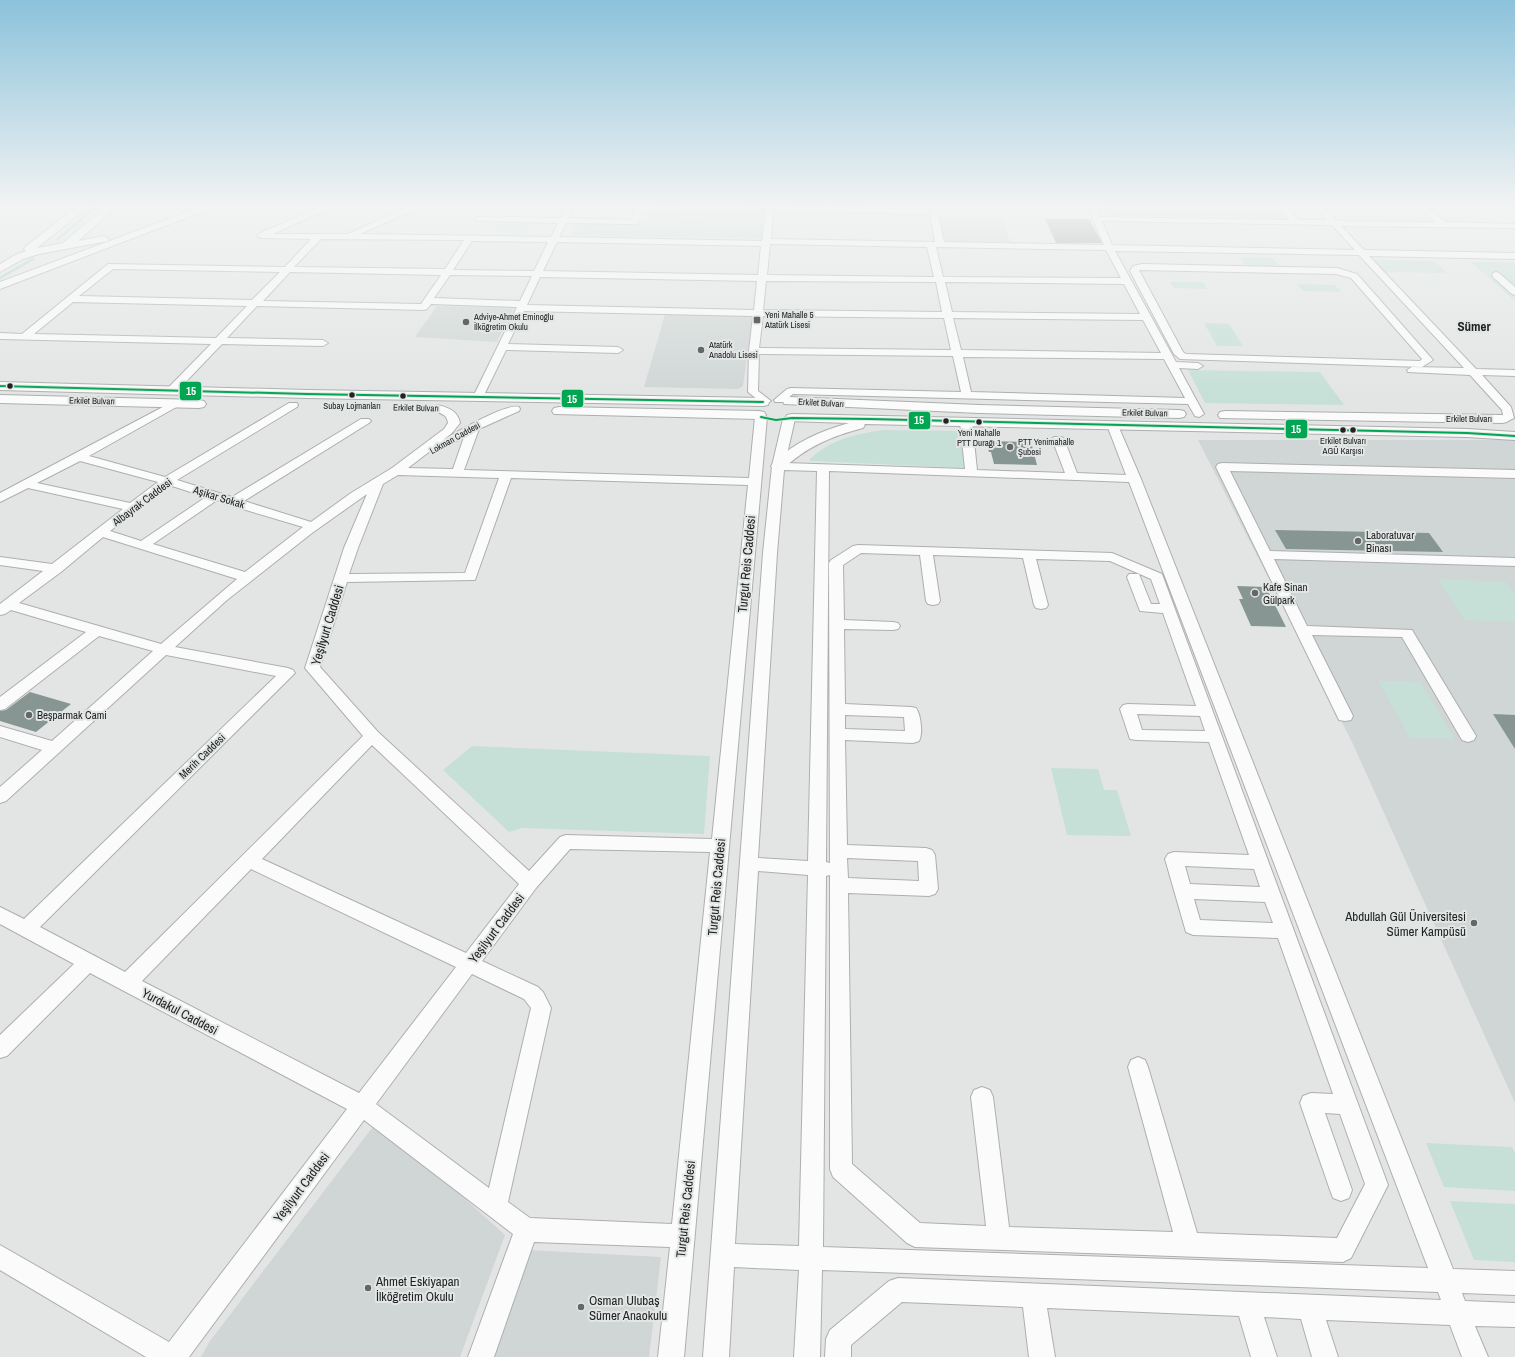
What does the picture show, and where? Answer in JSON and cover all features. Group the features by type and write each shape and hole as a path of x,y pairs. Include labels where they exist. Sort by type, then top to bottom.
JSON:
{"main road":[{"path":"4,284 35,269"},
{"path":"4,284 44,269"},
{"name":"Erkilet Bulvarı","path":"0,386 478,397 775,409 887,420 1515,435"},
{"name":"Erkilet Bulvarı","path":"0,399 293,406 515,409 946,408 1511,419"},
{"path":"1511,419 1495,422 1496,426 1502,431 1515,435"},
{"path":"778,466 793,452 819,437 858,425 887,420"}],"street":[{"path":"24,337 107,269"},
{"path":"257,269 762,278 1127,281"},
{"path":"71,299 424,307 449,269"},
{"path":"478,397 539,269"},
{"path":"763,269 754,350 752,392 775,409 791,391 1191,401"},
{"path":"939,269 967,396"},
{"path":"1121,269 1199,414"},
{"path":"1136,269 1134,270 1180,354 1188,357 1422,364 1428,361 1427,358 1354,276 1340,271 1257,269"},
{"path":"1378,269 1506,409 1511,419"},
{"path":"172,390 287,270"},
{"path":"1496,275 1515,292"},
{"path":"428,301 522,306 758,313 1146,317"},
{"path":"1389,315 1422,316"},
{"path":"0,336 323,343"},
{"path":"502,347 618,350"},
{"path":"754,350 957,353 1473,372 1515,372"},
{"path":"2,494 79,457 176,403"},
{"name":"Albayrak Caddesi","path":"5,608 167,482 293,406"},
{"path":"0,797 246,577 312,526 396,471 451,429 454,423 453,417 447,412 437,408"},
{"name":"Lokman Caddesi","path":"396,471 474,427 515,409"},
{"name":"Turgut Reis Caddesi","path":"716,1357 770,561 778,466 775,409"},
{"name":"Turgut Reis Caddesi","path":"671,1357 754,482 775,409"},
{"path":"233,502 365,421"},
{"path":"966,422 972,473"},
{"path":"1114,425 1475,1357"},
{"path":"458,473 474,427"},
{"path":"1058,439 1072,477"},
{"name":"Aşikar Sokak","path":"79,457 215,496 312,526"},
{"path":"778,466 1134,479"},
{"path":"1345,716 1222,467 1515,474"},
{"path":"808,1357 811,1258 833,869 837,734 836,563 858,549 1112,557 1157,577 1377,1185 1343,1250 915,1235 841,1169 833,869 823,468"},
{"path":"396,471 754,482"},
{"path":"341,578 470,577 506,474"},
{"name":"Yeşilyurt Caddesi","path":"173,1357 530,883 372,736 312,668 351,548 378,482"},
{"path":"24,484 134,508"},
{"path":"143,545 215,496"},
{"path":"102,533 246,577"},
{"path":"926,551 933,601"},
{"path":"1029,555 1041,605"},
{"path":"1266,555 1515,562"},
{"path":"0,561 56,569"},
{"path":"1134,577 1145,608 1168,609"},
{"path":"5,608 97,630 164,650 288,673 312,668"},
{"path":"836,624 893,626"},
{"path":"0,705 97,630"},
{"path":"1302,630 1407,633 1468,736"},
{"name":"Merih Caddesi","path":"26,928 288,673"},
{"path":"837,709 911,712 913,737 837,734"},
{"path":"1205,711 1128,709 1136,735 1215,737"},
{"path":"0,731 54,748"},
{"path":"127,983 372,736"},
{"path":"530,883 566,842 720,846"},
{"path":"1260,862 1174,859 1193,927 1285,931"},
{"path":"248,860 531,993 536,998 541,1008 496,1207"},
{"path":"749,864 833,869"},
{"path":"1183,891 1272,895"},
{"name":"Yurdakul Caddesi","path":"1,918 26,928 127,983 362,1106 526,1230"},
{"path":"0,1049 88,962"},
{"path":"1138,1067 1188,1244"},
{"path":"982,1097 999,1238"},
{"path":"1340,1190 1311,1103 1348,1104"},
{"path":"481,1357 526,1230 683,1236"},
{"path":"723,1255 1515,1282"},
{"path":"0,1257 170,1357"},
{"path":"838,1357 839,1339 898,1290 1515,1315"},
{"path":"1033,1295 1042,1357"},
{"path":"1248,1304 1264,1357"},
{"path":"1309,1306 1325,1357"}],"shaded area":[{"name":"Adviye-Ahmet Eminoğlu İlköğretim Okulu","path":"437,306 514,308 497,342 415,337"},
{"name":"Atatürk Anadolu Lisesi","path":"666,311 753,314 743,386 738,389 644,387"},
{"name":"Abdullah Gül Üniversitesi Sümer Kampüsü","path":"1198,440 1515,440 1515,1103 1352,742"},
{"name":"Ahmet Eskiyapan İlköğretim Okulu","path":"378,1120 505,1235 460,1357 201,1357 210,1341"},
{"name":"Osman Ulubaş Sümer Anaokulu","path":"527,1250 661,1257 649,1357 490,1357"}],"green space":[{"path":"1379,269 1443,269 1447,273 1381,272"},
{"path":"1479,269 1515,269 1515,301"},
{"path":"1170,282 1203,282 1207,289 1174,288"},
{"path":"1297,284 1335,285 1341,292 1303,291"},
{"path":"1204,323 1229,324 1243,346 1217,346"},
{"path":"1188,370 1320,372 1344,405 1205,403"},
{"path":"883,430 958,431 966,468 810,461 810,459 818,452 844,438"},
{"path":"1438,579 1506,582 1515,595 1515,622 1464,620"},
{"path":"1378,681 1420,682 1455,739 1410,738"},
{"path":"472,746 710,756 704,834 522,828 509,832 443,770"},
{"path":"1051,768 1098,769 1104,790 1117,790 1131,836 1067,835"},
{"path":"1426,1143 1512,1147 1515,1153 1515,1191 1444,1187"},
{"path":"1450,1201 1515,1204 1515,1262 1474,1260"}],"building":[{"path":"986,441 1031,442 1037,465 994,464"},
{"name":"Laboratuvar Binası","path":"1275,530 1429,533 1443,552 1286,549"},
{"path":"1237,586 1266,587 1286,627 1251,626 1239,599 1243,599"},
{"name":"Beşparmak Cami","path":"30,692 71,704 36,732 0,721 0,711 6,710"},
{"path":"1493,714 1515,715 1515,749"}],"waterway":[{"path":"0,278 15,269"}],"transit line":[{"name":"15","path":"0,386 307,394 763,402"},
{"name":"15","path":"761,417 776,420 792,418 870,419 1467,433 1515,436"}],"place":[{"name":"Yeni Mahalle 5 Atatürk Lisesi","path":"757,320"},
{"name":"Adviye-Ahmet Eminoğlu İlköğretim Okulu","path":"466,322"},
{"name":"Atatürk Anadolu Lisesi","path":"701,350"},
{"name":"Subay Lojmanları","path":"352,395"},
{"name":"Yeni Mahalle PTT Durağı 1","path":"979,422"},
{"name":"Erkilet Bulvarı AGÜ Karşısı","path":"1343,430"},
{"name":"PTT Yenimahalle Şubesi","path":"1010,447"},
{"name":"Laboratuvar Binası","path":"1358,541"},
{"name":"Kafe Sinan Gülpark","path":"1255,593"},
{"name":"Beşparmak Cami","path":"29,715"},
{"name":"Abdullah Gül Üniversitesi Sümer Kampüsü","path":"1474,923"},
{"name":"Ahmet Eskiyapan İlköğretim Okulu","path":"368,1288"},
{"name":"Osman Ulubaş Sümer Anaokulu","path":"581,1307"}],"district":[{"name":"Sümer","path":"1474,326"}]}
